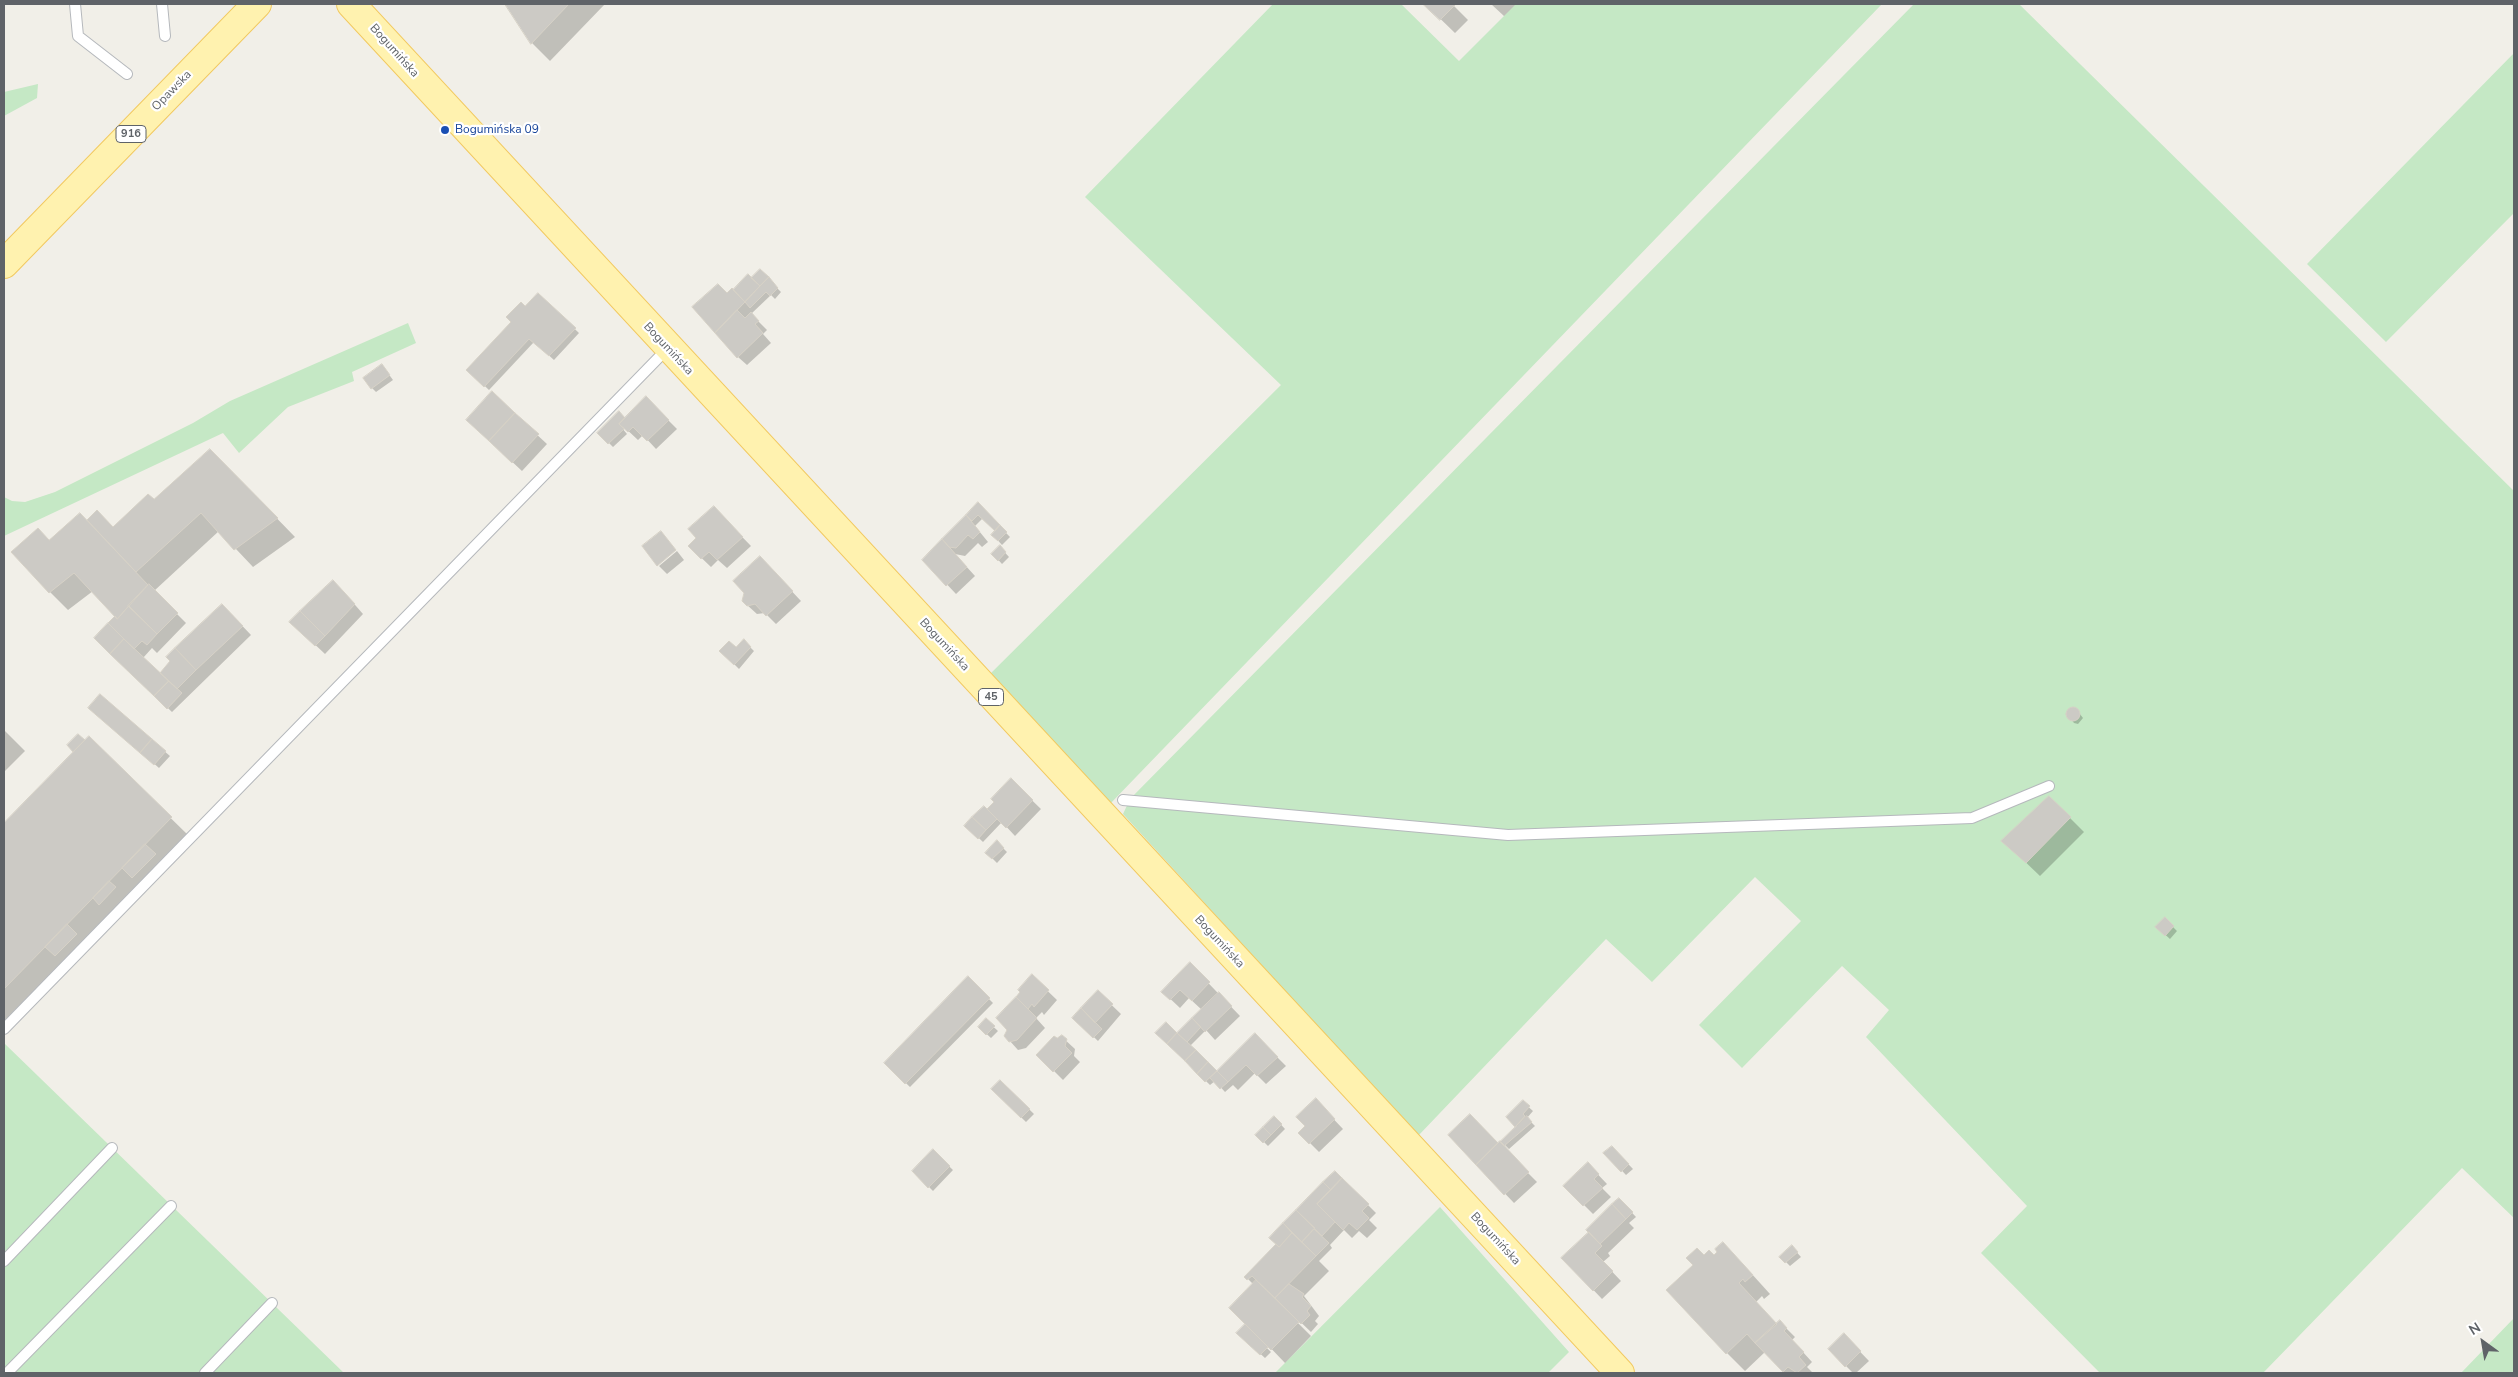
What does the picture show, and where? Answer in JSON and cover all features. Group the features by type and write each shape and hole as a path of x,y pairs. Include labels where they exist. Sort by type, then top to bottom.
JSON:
{"main road":[{"name":"Opawska","path":"4,264 257,4"},
{"name":"Bogumińska","path":"351,4 1620,1373"}],"lane":[{"path":"74,4 78,36 126,74"},
{"path":"162,4 165,36"},
{"path":"4,1029 668,348"},
{"path":"1123,800 1508,835 1972,818 2049,786"},
{"path":"4,1261 112,1148"},
{"path":"7,1373 171,1206"},
{"path":"205,1373 272,1304"}],"green space":[{"path":"1273,4 1401,4 1459,61 1516,4 1882,4 1109,805 988,676 1281,385 1085,197"},
{"path":"1914,4 2019,4 2514,491 2514,1218 2462,1168 2263,1373 2100,1373 1981,1253 2027,1206 1866,1037 1889,1010 1842,966 1742,1068 1699,1025 1801,921 1755,877 1652,982 1606,939 1418,1136 1123,814 1130,799"},
{"path":"2514,53 2514,213 2386,342 2307,264"},
{"path":"38,84 37,98 4,116 4,92"},
{"path":"408,323 416,343 352,372 354,381 288,407 239,453 223,433 4,536 4,497 12,501 25,502 55,492 193,423 230,401"},
{"path":"4,1043 344,1373 4,1373"},
{"path":"1440,1207 1569,1352 1548,1373 1275,1373"},
{"path":"2514,1318 2514,1373 2461,1373"}],"building":[{"path":"505,4 569,4 531,44"},
{"path":"1423,4 1454,4 1455,5 1440,20"},
{"path":"760,269 769,277 760,286 751,278"},
{"path":"748,274 760,286 745,302 733,290"},
{"path":"769,277 778,288 770,296 766,292 750,308 745,302"},
{"path":"718,284 727,293 732,288 745,302 715,333 692,307"},
{"path":"538,293 576,328 549,356 529,339 484,387 466,370 511,322 506,317 521,302 525,306"},
{"path":"737,310 745,318 751,312 759,321 755,324 763,333 737,358 715,333"},
{"path":"382,364 390,375 371,389 363,378"},
{"path":"492,391 515,413 489,441 466,420"},
{"path":"646,396 669,420 647,441 633,427 628,432 619,424"},
{"path":"619,411 625,418 619,424 624,429 608,444 597,433"},
{"path":"515,413 539,434 512,463 489,441"},
{"path":"210,449 278,518 234,550 201,513 136,572 87,520 97,510 113,527 148,494 154,499"},
{"path":"978,502 1000,525 995,531 978,515 972,521 966,515"},
{"path":"714,506 743,537 717,560 709,552 701,559 688,546 696,538 688,529"},
{"path":"80,513 148,585 117,619 74,573 49,593 11,552 38,528 49,540"},
{"path":"966,515 980,532 973,539 968,535 956,548 949,547 942,539"},
{"path":"1000,525 1007,532 998,541 991,535"},
{"path":"661,531 676,550 657,566 642,546"},
{"path":"942,539 967,567 946,586 922,560"},
{"path":"1000,545 1006,552 998,561 991,554"},
{"path":"760,556 793,591 766,616 755,604 747,606 742,601 744,593 733,581"},
{"path":"333,580 355,604 325,636 300,611"},
{"path":"149,584 178,613 157,634 128,606"},
{"path":"222,604 243,626 196,670 175,648"},
{"path":"129,606 157,634 147,645 142,641 134,649 108,623 115,616 117,619"},
{"path":"300,611 325,636 315,646 289,622"},
{"path":"108,623 124,639 110,654 94,638"},
{"path":"124,639 169,681 154,696 110,654"},
{"path":"744,639 751,647 734,665 719,651 729,641 736,647"},
{"path":"175,648 196,670 177,689 160,673 170,661 166,657"},
{"path":"169,681 182,693 167,709 154,696"},
{"path":"100,694 152,739 140,753 88,708"},
{"path":"2073,707 2078,709 2080,714 2078,719 2073,721 2068,719 2066,714 2068,709"},
{"path":"78,734 85,740 73,752 67,745"},
{"path":"89,736 172,817 4,989 4,823"},
{"path":"152,739 166,751 154,765 140,753"},
{"path":"1011,778 1033,800 1006,828 987,809 994,802 991,799"},
{"path":"2049,796 2071,817 2026,863 2001,841"},
{"path":"984,806 997,819 986,830 972,817"},
{"path":"972,817 986,830 978,839 964,826"},
{"path":"997,840 1004,848 992,859 985,853"},
{"path":"145,844 156,854 132,878 122,868"},
{"path":"109,881 116,887 99,905 93,898"},
{"path":"2165,917 2174,926 2165,936 2155,927"},
{"path":"67,924 77,934 55,956 45,947"},
{"path":"1190,962 1210,982 1192,1001 1180,990 1170,1000 1161,992"},
{"path":"1032,974 1049,990 1034,1007 1032,1004 1028,1009 1016,997 1020,992 1018,990"},
{"path":"968,976 990,998 905,1084 884,1063"},
{"path":"1098,990 1113,1004 1095,1023 1081,1008"},
{"path":"1219,992 1232,1006 1205,1032 1192,1018"},
{"path":"1016,997 1037,1018 1017,1040 1009,1042 1004,1036 1007,1030 996,1018"},
{"path":"1081,1008 1102,1029 1093,1038 1072,1018"},
{"path":"986,1018 995,1026 986,1035 978,1027"},
{"path":"1192,1018 1201,1027 1187,1042 1177,1033"},
{"path":"1166,1022 1177,1033 1167,1044 1155,1033"},
{"path":"1177,1033 1196,1050 1185,1061 1167,1044"},
{"path":"1255,1033 1278,1057 1257,1076 1246,1065 1228,1082 1217,1071"},
{"path":"1062,1035 1067,1039 1065,1046 1072,1053 1053,1072 1036,1055 1054,1036 1057,1038"},
{"path":"1196,1050 1208,1062 1197,1074 1185,1061"},
{"path":"1208,1062 1217,1071 1205,1082 1197,1074"},
{"path":"1217,1071 1228,1082 1220,1089 1210,1078"},
{"path":"1000,1080 1030,1109 1021,1118 991,1089"},
{"path":"1316,1098 1335,1119 1309,1144 1298,1133 1305,1126 1296,1117"},
{"path":"1523,1100 1530,1106 1523,1114 1525,1116 1515,1127 1506,1117"},
{"path":"1470,1114 1498,1143 1476,1165 1448,1135"},
{"path":"1274,1116 1282,1124 1271,1135 1263,1127"},
{"path":"1527,1116 1532,1122 1504,1146 1500,1142"},
{"path":"1263,1127 1271,1135 1263,1143 1255,1135"},
{"path":"1500,1141 1529,1172 1504,1195 1476,1165"},
{"path":"1612,1146 1629,1164 1621,1172 1603,1153"},
{"path":"933,1149 950,1166 928,1188 912,1171"},
{"path":"1588,1162 1599,1174 1594,1179 1603,1188 1583,1206 1563,1186"},
{"path":"1335,1171 1342,1178 1331,1190 1323,1182"},
{"path":"1342,1178 1369,1204 1362,1211 1369,1218 1357,1230 1349,1223 1343,1230 1317,1204"},
{"path":"1323,1182 1331,1190 1317,1204 1335,1222 1322,1236 1296,1210"},
{"path":"1619,1198 1633,1212 1626,1219 1612,1204"},
{"path":"1612,1204 1626,1219 1600,1244 1586,1230"},
{"path":"1296,1210 1315,1228 1302,1242 1283,1223"},
{"path":"1283,1223 1292,1233 1279,1247 1269,1238"},
{"path":"1314,1229 1329,1243 1316,1256 1302,1242"},
{"path":"1589,1232 1602,1246 1595,1253 1613,1271 1593,1291 1561,1258"},
{"path":"1292,1233 1316,1256 1275,1298 1252,1276 1247,1280 1244,1277 1276,1244 1279,1247"},
{"path":"1723,1242 1753,1275 1745,1282 1743,1279 1739,1283 1777,1324 1755,1343 1747,1334 1726,1354 1666,1290 1693,1265 1686,1258 1697,1248 1704,1255 1709,1250 1714,1255 1717,1252 1715,1249"},
{"path":"1792,1245 1798,1252 1785,1263 1779,1257"},
{"path":"1256,1280 1299,1322 1271,1350 1229,1308"},
{"path":"1289,1284 1304,1294 1302,1297 1311,1306 1307,1311 1310,1315 1301,1324 1275,1298"},
{"path":"1780,1320 1787,1328 1784,1331 1804,1352 1799,1357 1806,1365 1797,1373 1788,1367 1783,1372 1755,1343"},
{"path":"1245,1324 1268,1347 1260,1355 1236,1333"},
{"path":"1844,1333 1861,1351 1845,1367 1828,1349"}],"place":[{"name":"Bogumińska 09","path":"445,130"}]}
